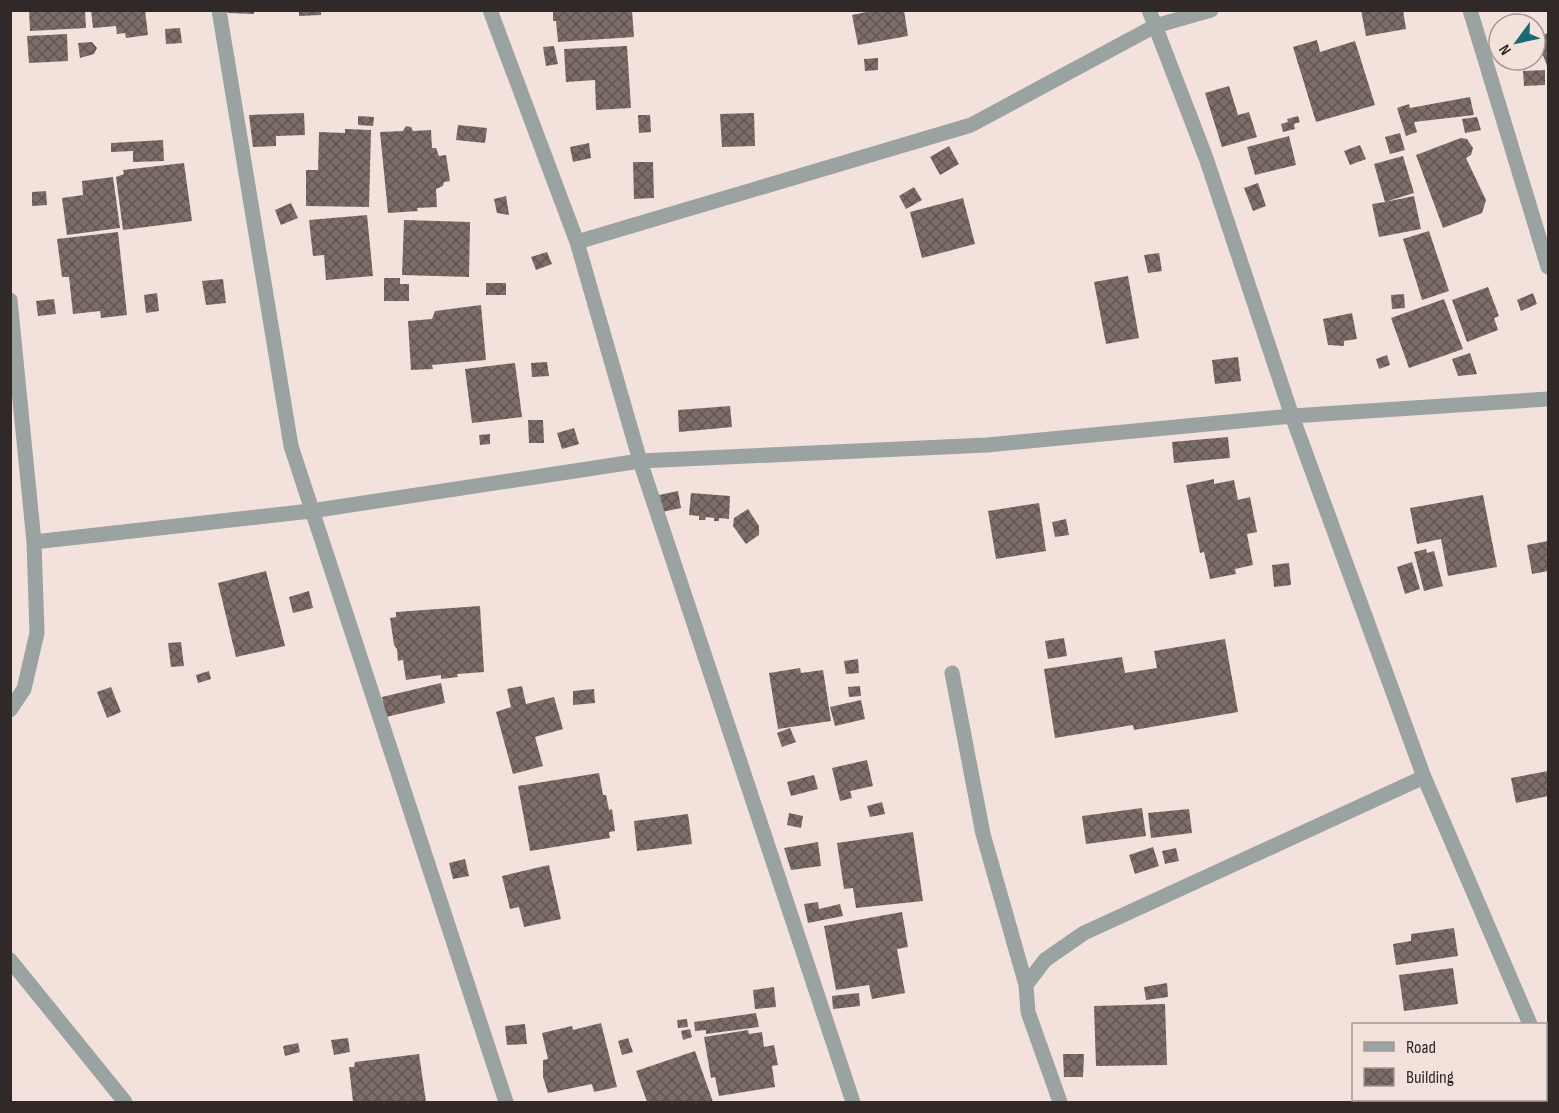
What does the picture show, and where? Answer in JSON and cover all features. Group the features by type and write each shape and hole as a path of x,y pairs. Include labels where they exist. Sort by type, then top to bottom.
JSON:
{"street":[{"path":"219,10 291,446 506,1102"},
{"path":"490,10 577,242 640,461 853,1102"},
{"path":"1149,10 1206,158 1292,416 1424,777 1530,1023"},
{"path":"577,242 971,125 1155,26 1211,10"},
{"path":"1470,10 1548,267"},
{"path":"10,300 34,542 37,633 24,689 10,710"},
{"path":"34,542 311,511 640,461 987,445 1292,416 1548,399"},
{"path":"952,673 983,834 1026,985 1028,1012 1060,1102"},
{"path":"1026,985 1045,960 1084,933 1424,777"},
{"path":"10,960 125,1102"}],"building":[{"path":"29,10 85,10 86,28 30,31"},
{"path":"91,10 145,10 148,35 126,38 125,33 117,34 116,26 93,28"},
{"path":"228,10 254,10 254,14 228,13"},
{"path":"299,10 321,10 321,15 299,16"},
{"path":"553,10 632,10 634,37 558,42"},
{"path":"876,10 904,10 908,36 858,45 852,15"},
{"path":"1361,10 1403,10 1406,29 1366,36"},
{"path":"180,28 182,43 166,44 165,29"},
{"path":"1548,33 1548,68 1547,66"},
{"path":"67,34 68,61 29,63 27,36"},
{"path":"1317,40 1320,52 1355,41 1375,105 1316,122 1293,47"},
{"path":"92,42 97,48 94,54 80,58 78,43"},
{"path":"554,46 558,64 546,66 543,47"},
{"path":"627,46 631,108 596,110 595,80 566,82 564,49"},
{"path":"878,58 878,70 865,71 864,59"},
{"path":"1523,72 1545,72 1545,85 1524,86"},
{"path":"1229,86 1238,115 1249,112 1257,137 1222,147 1205,93"},
{"path":"1470,97 1474,115 1414,122 1417,132 1406,136 1397,108 1409,104 1410,108"},
{"path":"304,113 305,135 276,136 276,146 253,147 249,115"},
{"path":"754,113 755,146 722,147 720,114"},
{"path":"638,115 650,115 651,132 639,133"},
{"path":"358,116 374,117 373,126 358,125"},
{"path":"1298,116 1300,122 1294,124 1295,129 1283,132 1281,124 1288,122 1287,119"},
{"path":"1477,117 1481,130 1465,133 1462,119"},
{"path":"458,125 487,128 485,143 456,140"},
{"path":"406,126 411,127 413,131 431,130 432,148 436,148 439,156 446,155 450,181 444,182 443,186 436,189 437,207 388,213 380,132 403,131"},
{"path":"345,129 371,130 369,207 306,206 306,170 318,170 319,132 345,133"},
{"path":"1400,133 1405,150 1390,154 1385,137"},
{"path":"1289,136 1296,165 1255,175 1247,147"},
{"path":"1461,138 1467,139 1473,148 1471,155 1466,158 1486,200 1482,213 1443,228 1416,155"},
{"path":"163,140 164,161 133,162 133,151 111,152 111,143"},
{"path":"589,143 591,158 573,162 570,147"},
{"path":"1360,145 1366,159 1350,165 1344,151"},
{"path":"949,146 959,164 940,175 930,157"},
{"path":"1403,156 1414,193 1385,202 1374,164"},
{"path":"633,162 653,162 654,198 634,199"},
{"path":"184,163 192,221 123,230 116,177 124,174 123,170"},
{"path":"113,177 120,228 67,235 62,198 83,195 82,181"},
{"path":"1258,183 1266,206 1253,211 1244,188"},
{"path":"914,187 922,200 906,209 899,196"},
{"path":"46,191 47,205 32,206 32,192"},
{"path":"506,196 509,215 497,213 494,199"},
{"path":"1414,196 1421,229 1379,237 1372,204"},
{"path":"963,198 975,244 922,258 910,212"},
{"path":"291,203 298,218 281,225 275,210"},
{"path":"367,215 373,276 326,280 324,255 313,256 309,220"},
{"path":"404,220 470,222 469,277 402,275"},
{"path":"1429,231 1449,291 1422,300 1403,239"},
{"path":"118,232 127,315 101,318 100,311 73,314 69,277 62,277 57,239"},
{"path":"547,252 552,264 536,270 531,257"},
{"path":"1159,253 1162,271 1148,273 1144,255"},
{"path":"1128,276 1139,338 1106,344 1094,282"},
{"path":"384,278 400,278 400,284 409,284 409,301 384,301"},
{"path":"223,279 226,303 206,305 202,281"},
{"path":"486,283 506,283 506,295 486,295"},
{"path":"1488,287 1499,316 1494,318 1498,330 1467,342 1452,300"},
{"path":"157,293 159,311 146,313 144,295"},
{"path":"1533,293 1537,304 1521,311 1517,300"},
{"path":"1404,294 1405,308 1392,309 1391,295"},
{"path":"54,299 56,314 38,316 36,301"},
{"path":"1444,299 1463,349 1409,368 1391,318"},
{"path":"481,305 486,360 432,365 433,369 411,370 408,321 432,319 435,311"},
{"path":"1352,313 1357,339 1344,341 1344,346 1328,345 1323,319"},
{"path":"1470,353 1477,374 1458,376 1452,359"},
{"path":"1387,355 1390,365 1379,369 1376,359"},
{"path":"1238,357 1241,381 1215,384 1212,360"},
{"path":"547,362 549,376 532,377 531,363"},
{"path":"515,363 522,417 472,423 465,369"},
{"path":"730,406 732,427 679,432 678,410"},
{"path":"528,420 543,420 544,443 529,443"},
{"path":"574,428 579,444 562,449 557,433"},
{"path":"490,434 490,444 480,445 479,435"},
{"path":"1228,437 1230,458 1174,463 1172,442"},
{"path":"1214,479 1214,484 1234,480 1238,500 1250,497 1257,532 1247,534 1253,565 1235,569 1236,574 1210,579 1204,552 1200,553 1186,485"},
{"path":"678,491 681,508 662,512 659,495"},
{"path":"691,493 730,496 729,519 719,518 719,521 714,521 714,518 706,517 705,520 699,520 699,516 689,515"},
{"path":"1483,495 1497,567 1448,576 1441,539 1417,544 1410,508"},
{"path":"1039,503 1046,551 996,559 988,511"},
{"path":"748,509 759,526 759,535 746,544 733,526 734,518"},
{"path":"1066,519 1069,535 1055,537 1052,522"},
{"path":"1548,541 1548,571 1532,574 1527,545"},
{"path":"1426,549 1427,553 1434,551 1443,586 1424,591 1414,552"},
{"path":"1412,562 1420,589 1405,594 1397,567"},
{"path":"1289,563 1291,585 1274,587 1272,565"},
{"path":"266,571 285,646 236,657 218,583"},
{"path":"309,591 313,608 293,613 289,597"},
{"path":"480,606 484,672 457,674 458,677 441,679 441,675 406,680 403,660 398,661 390,618 396,617 396,612"},
{"path":"1064,638 1067,656 1048,659 1045,641"},
{"path":"1225,639 1238,712 1134,730 1133,725 1055,738 1044,669 1122,657 1125,673 1157,668 1154,651"},
{"path":"181,642 184,666 171,667 168,643"},
{"path":"858,659 859,673 846,674 844,661"},
{"path":"800,668 801,673 823,670 831,721 778,729 769,673"},
{"path":"209,671 211,679 198,683 196,675"},
{"path":"441,683 445,703 386,717 382,697"},
{"path":"522,686 526,704 554,697 563,729 535,737 543,766 513,774 496,712 511,707 507,689"},
{"path":"860,686 861,696 849,697 848,687"},
{"path":"111,687 121,712 107,718 97,692"},
{"path":"594,689 595,703 573,705 573,691"},
{"path":"861,700 865,719 835,726 830,707"},
{"path":"790,728 796,742 782,747 777,733"},
{"path":"867,760 873,786 850,791 852,798 840,801 832,768"},
{"path":"1548,771 1548,796 1516,803 1511,778"},
{"path":"599,773 603,795 606,795 609,810 612,809 615,831 609,832 610,838 530,851 518,786"},
{"path":"814,775 818,789 791,796 787,782"},
{"path":"882,802 885,814 870,817 867,806"},
{"path":"1142,808 1146,836 1086,844 1082,816"},
{"path":"1189,809 1192,833 1151,838 1148,813"},
{"path":"789,813 803,816 801,828 787,825"},
{"path":"688,814 692,844 637,851 634,821"},
{"path":"913,832 923,901 856,908 853,888 844,889 837,843"},
{"path":"818,842 821,866 791,870 784,848"},
{"path":"1153,847 1159,866 1135,874 1129,855"},
{"path":"1176,848 1179,861 1165,864 1162,851"},
{"path":"465,859 469,876 453,879 449,863"},
{"path":"549,865 561,919 524,927 519,907 510,909 502,876"},
{"path":"818,902 819,909 840,904 843,916 808,923 804,904"},
{"path":"902,912 908,947 897,949 905,993 872,999 869,985 836,990 824,926"},
{"path":"1454,928 1458,956 1396,965 1393,944 1411,941 1411,934"},
{"path":"1453,968 1458,1004 1404,1011 1399,975"},
{"path":"1167,983 1168,997 1146,1000 1144,987"},
{"path":"774,987 776,1007 755,1009 753,990"},
{"path":"859,993 860,1006 833,1009 832,996"},
{"path":"1165,1004 1167,1065 1096,1066 1094,1006"},
{"path":"756,1013 759,1027 706,1034 706,1030 695,1031 694,1022"},
{"path":"687,1019 688,1027 678,1028 677,1020"},
{"path":"601,1023 617,1087 594,1092 592,1084 548,1093 543,1077 543,1060 548,1059 542,1033 572,1026 573,1030"},
{"path":"525,1024 527,1044 507,1045 505,1026"},
{"path":"690,1029 692,1037 683,1040 681,1031"},
{"path":"748,1030 749,1034 762,1032 764,1047 774,1045 778,1065 772,1066 775,1087 719,1096 715,1077 711,1078 704,1037"},
{"path":"348,1038 350,1052 334,1055 331,1040"},
{"path":"628,1038 633,1052 622,1055 618,1041"},
{"path":"298,1043 300,1052 285,1056 283,1046"},
{"path":"695,1051 713,1102 647,1102 636,1071"},
{"path":"419,1054 426,1102 353,1102 349,1067 354,1067 355,1062"},
{"path":"1063,1054 1084,1054 1083,1077 1064,1077"}]}
